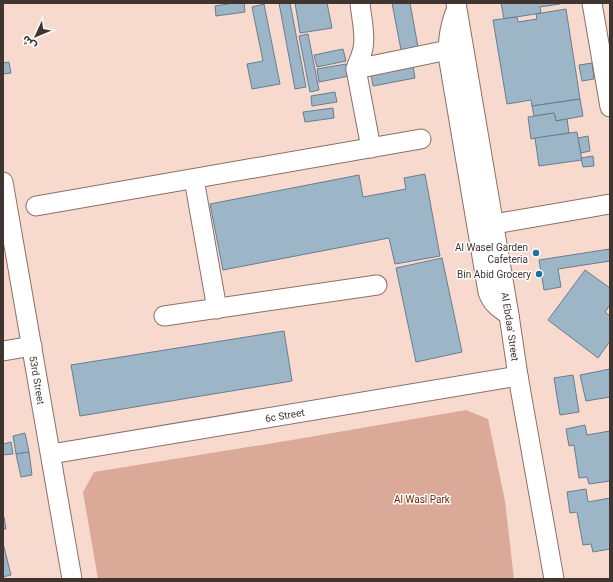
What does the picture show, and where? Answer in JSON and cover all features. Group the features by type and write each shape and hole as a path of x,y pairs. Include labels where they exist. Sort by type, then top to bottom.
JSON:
{"street":[{"path":"360,3 364,41 363,49 356,69 371,148"},
{"path":"592,3 610,107"},
{"path":"457,6 448,39 449,61 488,292 493,303 509,314"},
{"name":"Al Ebdaa' Street","path":"457,6 509,314 518,376 554,579"},
{"path":"356,69 448,50"},
{"path":"36,206 421,139"},
{"path":"194,178 217,309"},
{"name":"53rd Street","path":"3,182 7,227 32,346 72,579"},
{"path":"494,224 610,204"},
{"path":"164,316 377,285"},
{"path":"3,351 32,346"},
{"name":"6c Street","path":"51,454 518,376"}],"green space":[{"name":"Al Wasl Park","path":"466,410 488,419 505,501 514,579 98,579 83,492 94,472"}],"building":[{"path":"244,3 245,12 216,16 215,6"},
{"path":"279,3 290,3 306,87 295,89"},
{"path":"295,3 327,3 332,28 300,33"},
{"path":"392,3 410,3 418,47 401,50"},
{"path":"501,3 560,4 540,7 541,13 504,19"},
{"path":"264,4 280,84 252,89 247,64 263,61 252,7"},
{"path":"566,9 580,99 532,106 531,100 507,104 493,20 517,17 518,22 537,19 536,14"},
{"path":"308,34 319,90 310,92 299,36"},
{"path":"343,49 346,61 317,67 314,55"},
{"path":"9,62 11,73 3,74 3,63"},
{"path":"592,63 594,79 582,81 579,65"},
{"path":"346,64 349,76 319,82 317,69"},
{"path":"413,66 415,78 373,86 371,74"},
{"path":"335,92 337,102 312,106 311,96"},
{"path":"580,99 583,116 556,121 554,113 534,116 532,106"},
{"path":"333,108 334,118 305,122 303,112"},
{"path":"554,113 556,121 567,119 569,133 531,139 528,117"},
{"path":"577,132 582,160 539,166 535,138"},
{"path":"588,136 590,151 581,153 578,138"},
{"path":"593,156 594,166 583,167 581,158"},
{"path":"425,174 440,256 395,264 389,238 223,270 210,204 359,175 363,197 406,189 404,178"},
{"path":"610,249 610,261 558,269 561,287 544,290 539,260"},
{"path":"442,258 462,352 416,362 396,268"},
{"path":"585,270 610,288 610,305 605,312 610,316 610,341 598,358 548,320"},
{"path":"284,331 292,381 80,416 71,365"},
{"path":"610,369 610,397 586,401 580,375"},
{"path":"573,375 579,412 560,415 554,378"},
{"path":"585,425 587,435 610,431 610,481 589,484 587,477 579,478 574,445 569,446 566,429"},
{"path":"25,433 29,452 16,454 13,436"},
{"path":"11,442 13,454 3,455 3,444"},
{"path":"29,452 32,475 21,477 16,454"},
{"path":"586,489 588,502 610,498 610,549 593,552 591,544 583,545 577,512 570,513 567,492"},
{"path":"4,517 6,529 3,529"},
{"path":"3,543 11,575 3,577"}],"place":[{"name":"Al Wasel Garden Cafeteria","path":"536,253"},
{"name":"Bin Abid Grocery","path":"539,274"}]}
